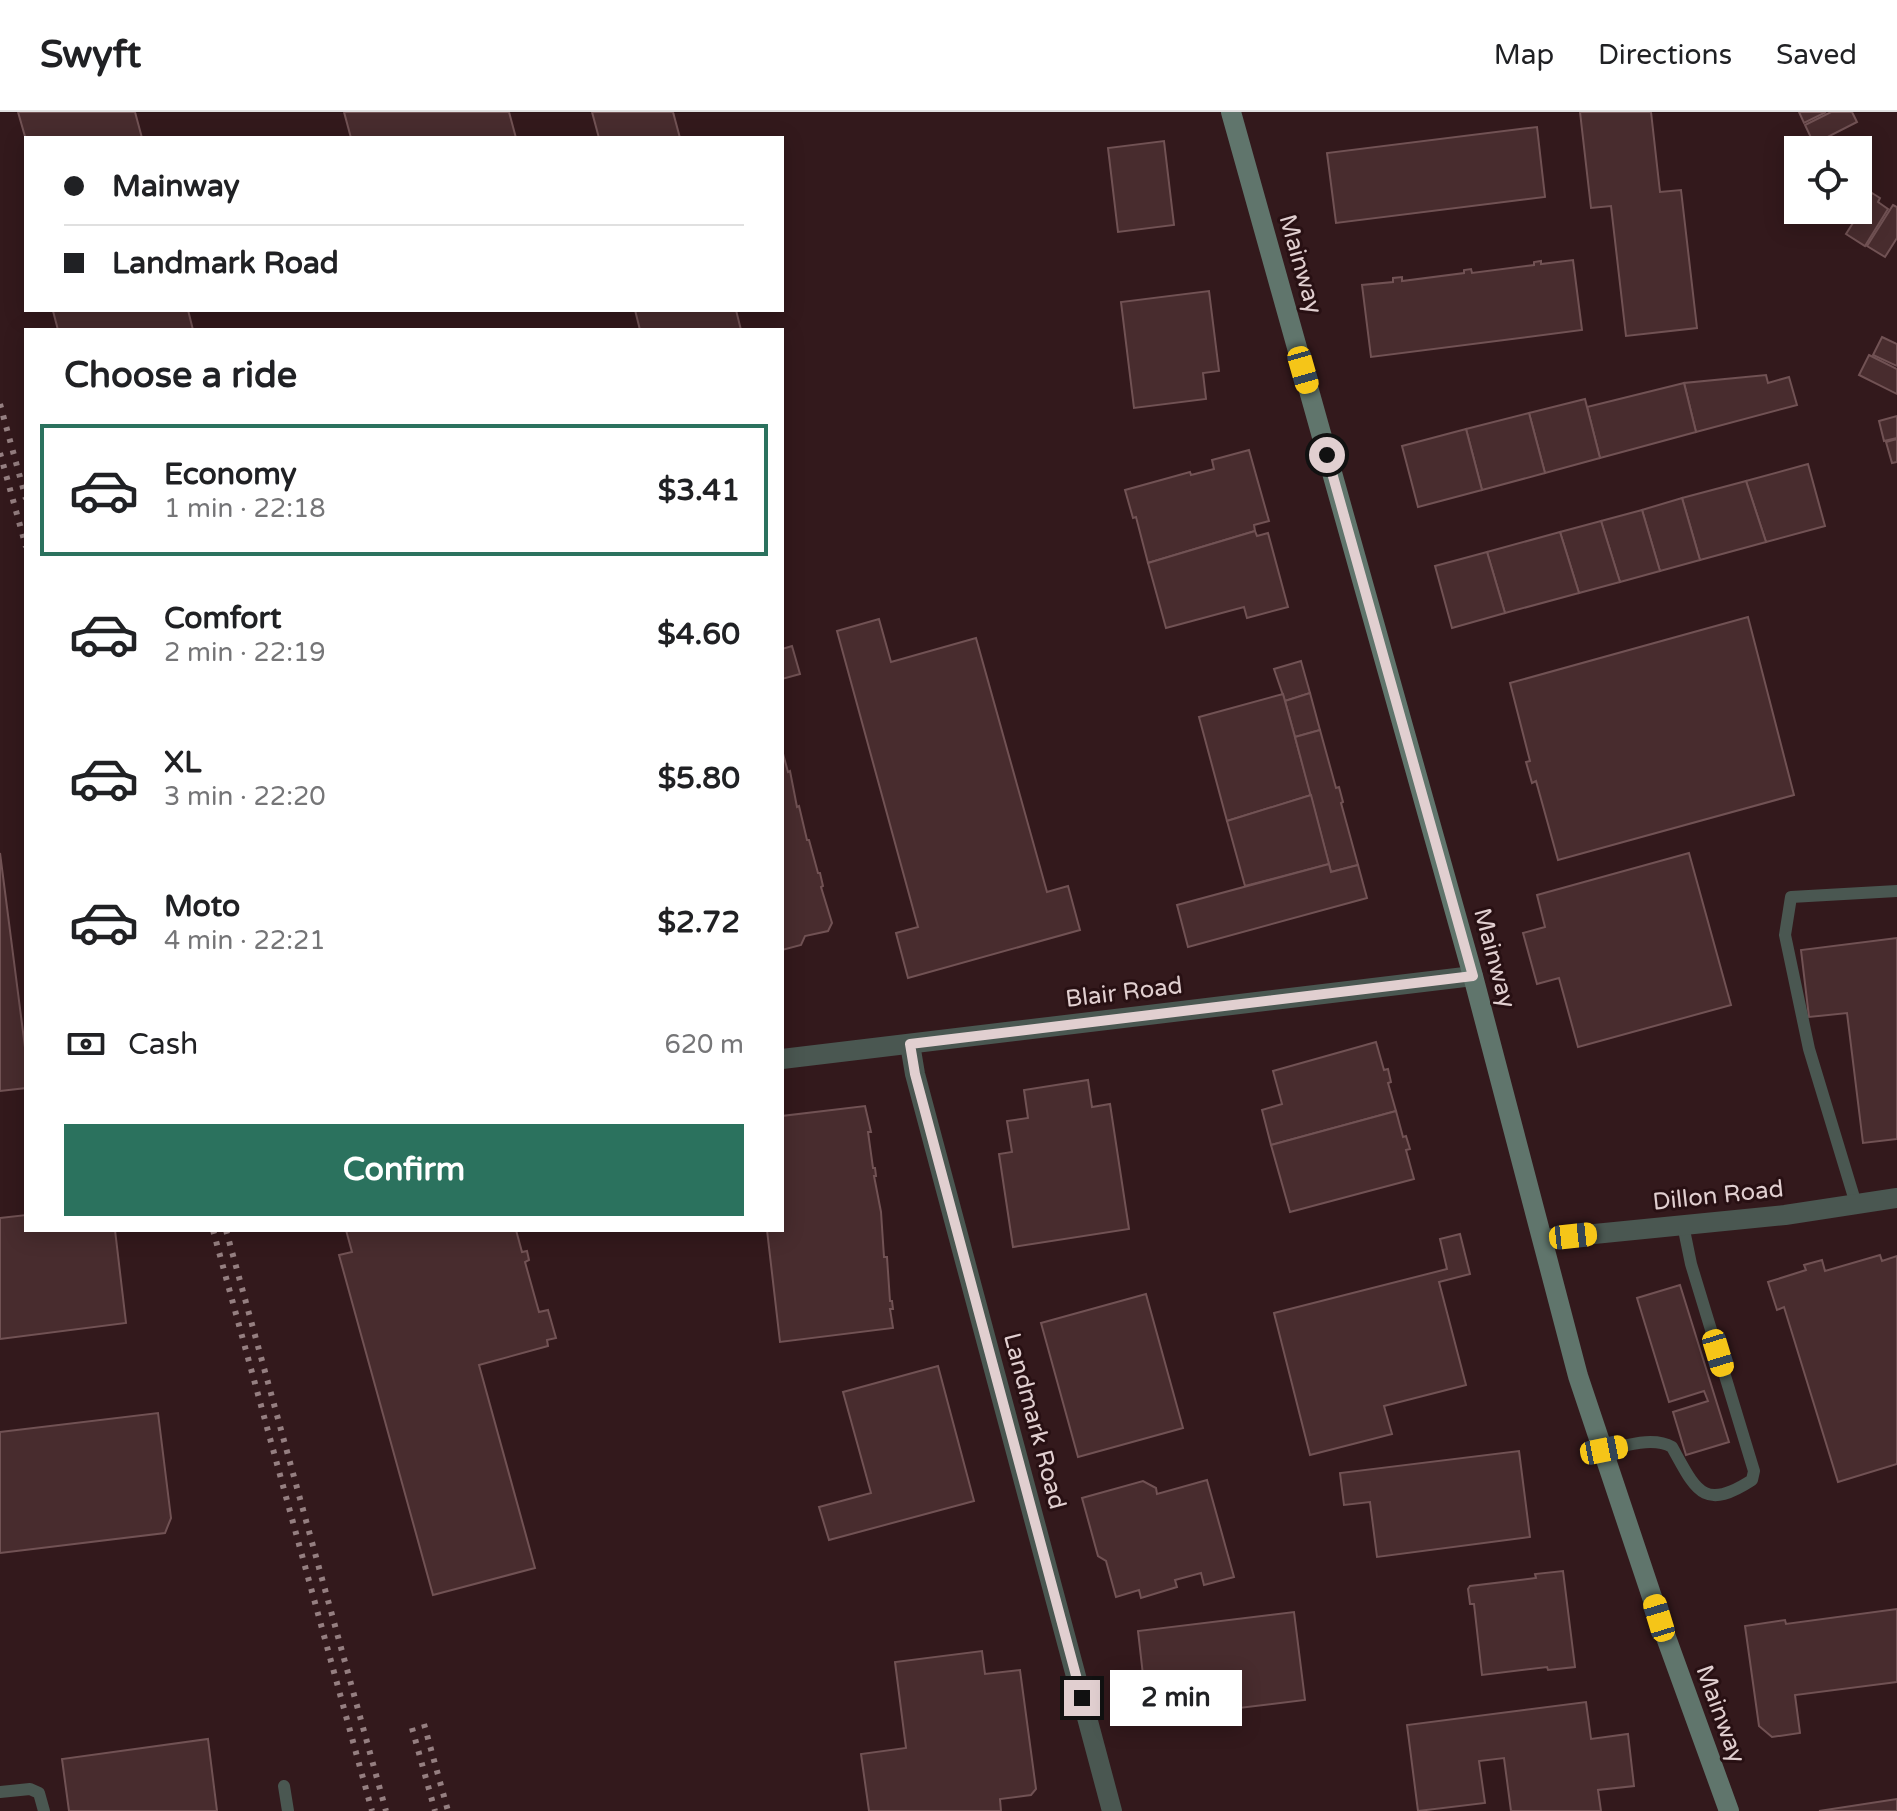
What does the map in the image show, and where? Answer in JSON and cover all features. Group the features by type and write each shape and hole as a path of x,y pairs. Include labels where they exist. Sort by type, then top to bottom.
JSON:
{"street":[{"name":"Mainway","path":"1231,112 1473,976 1578,1376 1659,1618 1729,1811"},
{"name":"Blair Road","path":"784,1059 1473,976"},
{"name":"Landmark Road","path":"910,1044 915,1074 1112,1811"},
{"name":"Dillon Road","path":"1544,1239 1785,1215 1897,1198"}],"lane":[{"path":"1856,1204 1809,1049 1785,935 1791,897 1897,891"},
{"path":"1604,1450 1641,1443 1667,1444 1672,1447 1692,1484 1709,1495 1722,1496 1752,1480 1754,1471 1691,1264 1683,1225"},
{"path":"284,1786 288,1811"},
{"path":"0,1792 30,1789 39,1793 44,1811"}],"building":[{"path":"18,112 135,112 141,136 25,136"},
{"path":"344,112 509,112 515,136 350,136"},
{"path":"592,112 673,112 679,136 598,136"},
{"path":"1580,112 1651,112 1660,192 1681,190 1697,328 1626,336 1611,206 1591,208"},
{"path":"1799,112 1826,112 1804,123"},
{"path":"1831,112 1852,112 1857,122 1830,136 1810,136 1805,125"},
{"path":"1537,127 1545,197 1336,223 1327,153"},
{"path":"1164,141 1174,225 1118,232 1108,148"},
{"path":"1872,193 1880,198 1878,202 1888,209 1865,246 1846,234 1852,224 1872,224"},
{"path":"1893,205 1897,207 1897,238 1885,257 1867,246"},
{"path":"1573,260 1582,330 1371,357 1362,285 1393,282 1393,278 1402,277 1402,281 1464,273 1464,270 1471,269 1472,273 1534,265 1534,262 1541,261 1541,264"},
{"path":"1209,291 1219,371 1203,373 1206,399 1134,408 1121,302"},
{"path":"53,312 188,312 192,328 57,328"},
{"path":"636,312 736,312 740,328 640,328"},
{"path":"1882,337 1897,344 1897,366 1873,355"},
{"path":"1869,355 1897,369 1897,394 1859,375"},
{"path":"1766,375 1768,383 1789,377 1797,405 1696,432 1684,383"},
{"path":"1684,383 1696,432 1600,458 1587,407"},
{"path":"1585,399 1600,458 1545,473 1529,413"},
{"path":"1529,413 1545,473 1482,490 1466,429"},
{"path":"1897,416 1897,438 1884,441 1879,421"},
{"path":"1466,429 1482,490 1418,507 1402,446"},
{"path":"1897,439 1897,462 1892,463 1886,442"},
{"path":"1249,450 1269,521 1254,525 1255,531 1148,563 1125,490 1190,472 1191,475 1214,469 1212,460"},
{"path":"1808,464 1825,526 1766,542 1746,481"},
{"path":"1746,481 1766,542 1700,560 1682,498"},
{"path":"1682,498 1700,560 1660,571 1642,510"},
{"path":"1642,510 1660,571 1620,582 1601,521"},
{"path":"1601,521 1620,582 1579,593 1560,532"},
{"path":"1255,531 1257,536 1268,533 1288,607 1247,618 1244,607 1166,628 1148,563"},
{"path":"1560,532 1579,593 1505,613 1487,552"},
{"path":"1487,552 1505,613 1452,628 1435,566"},
{"path":"1748,617 1794,795 1558,860 1536,781 1532,783 1526,762 1530,761 1510,683"},
{"path":"879,619 891,662 976,638 1047,892 1068,886 1080,930 908,978 896,933 918,927 837,631"},
{"path":"792,646 800,674 784,678 784,648"},
{"path":"1301,661 1310,693 1285,701 1274,669"},
{"path":"1310,693 1320,730 1295,737 1285,701"},
{"path":"1283,694 1311,795 1227,821 1199,717"},
{"path":"1320,730 1336,788 1339,787 1358,865 1331,872 1295,737"},
{"path":"784,757 832,923 828,931 805,936 801,945 784,949"},
{"path":"1311,795 1329,864 1245,886 1227,821"},
{"path":"0,853 24,1039 24,1088 0,1091"},
{"path":"1689,853 1731,1005 1578,1047 1559,978 1537,984 1523,933 1545,927 1537,895"},
{"path":"1329,864 1331,872 1358,865 1367,898 1188,947 1177,905"},
{"path":"1897,938 1897,1139 1863,1143 1847,1013 1809,1017 1801,950"},
{"path":"1376,1042 1384,1070 1388,1069 1391,1082 1388,1083 1396,1111 1271,1145 1262,1110 1282,1104 1273,1071"},
{"path":"1088,1080 1092,1107 1110,1104 1129,1229 1013,1247 999,1154 1012,1152 1007,1121 1028,1118 1024,1090"},
{"path":"865,1106 871,1132 868,1132 881,1212 884,1257 887,1257 893,1328 780,1342 767,1232 784,1232 784,1116"},
{"path":"1396,1111 1403,1137 1406,1136 1410,1149 1406,1150 1414,1179 1290,1212 1271,1145"},
{"path":"24,1215 24,1232 115,1232 126,1323 0,1339 0,1218"},
{"path":"347,1232 517,1232 522,1252 527,1251 529,1260 525,1262 539,1312 548,1310 556,1338 547,1340 548,1346 479,1365 535,1568 433,1595 339,1255 352,1252"},
{"path":"1460,1234 1470,1274 1439,1282 1466,1385 1384,1406 1392,1434 1310,1455 1274,1313 1447,1269 1440,1239"},
{"path":"1880,1255 1882,1261 1897,1256 1897,1464 1838,1482 1784,1307 1777,1310 1768,1282 1806,1270 1804,1265 1822,1260 1825,1271"},
{"path":"1680,1285 1729,1442 1686,1455 1673,1412 1708,1401 1704,1391 1669,1402 1637,1298"},
{"path":"1146,1294 1183,1428 1078,1457 1041,1323"},
{"path":"938,1366 974,1501 829,1540 819,1507 871,1493 843,1392"},
{"path":"158,1413 171,1518 165,1533 0,1553 0,1432"},
{"path":"1519,1451 1530,1537 1377,1557 1370,1502 1344,1505 1340,1473"},
{"path":"1207,1480 1234,1577 1204,1585 1201,1573 1175,1580 1177,1587 1141,1598 1139,1590 1116,1597 1106,1561 1098,1556 1082,1498 1143,1481 1156,1488 1157,1494"},
{"path":"1563,1571 1575,1667 1482,1675 1474,1604 1470,1604 1470,1586 1536,1578 1535,1574"},
{"path":"1897,1609 1897,1682 1795,1695 1800,1733 1772,1737 1759,1726 1745,1626 1785,1620 1786,1624"},
{"path":"1294,1612 1305,1700 1148,1719 1138,1631"},
{"path":"982,1651 985,1674 1020,1670 1036,1789 1031,1795 1000,1799 1001,1811 869,1811 861,1754 906,1748 895,1662"},
{"path":"1586,1702 1591,1739 1628,1734 1634,1786 1598,1790 1601,1811 1511,1811 1504,1758 1479,1761 1485,1803 1418,1811 1407,1725"},
{"path":"208,1739 217,1811 69,1811 62,1759"},
{"path":"1897,1799 1897,1811 1819,1811"}],"railway":[{"path":"0,404 24,492"},
{"path":"0,453 24,540"},
{"path":"214,1232 372,1811"},
{"path":"227,1232 386,1811"},
{"path":"424,1724 448,1811"},
{"path":"412,1728 435,1811"}],"route":[{"path":"1082,1698 915,1074 910,1044 1473,976 1327,455"}]}
